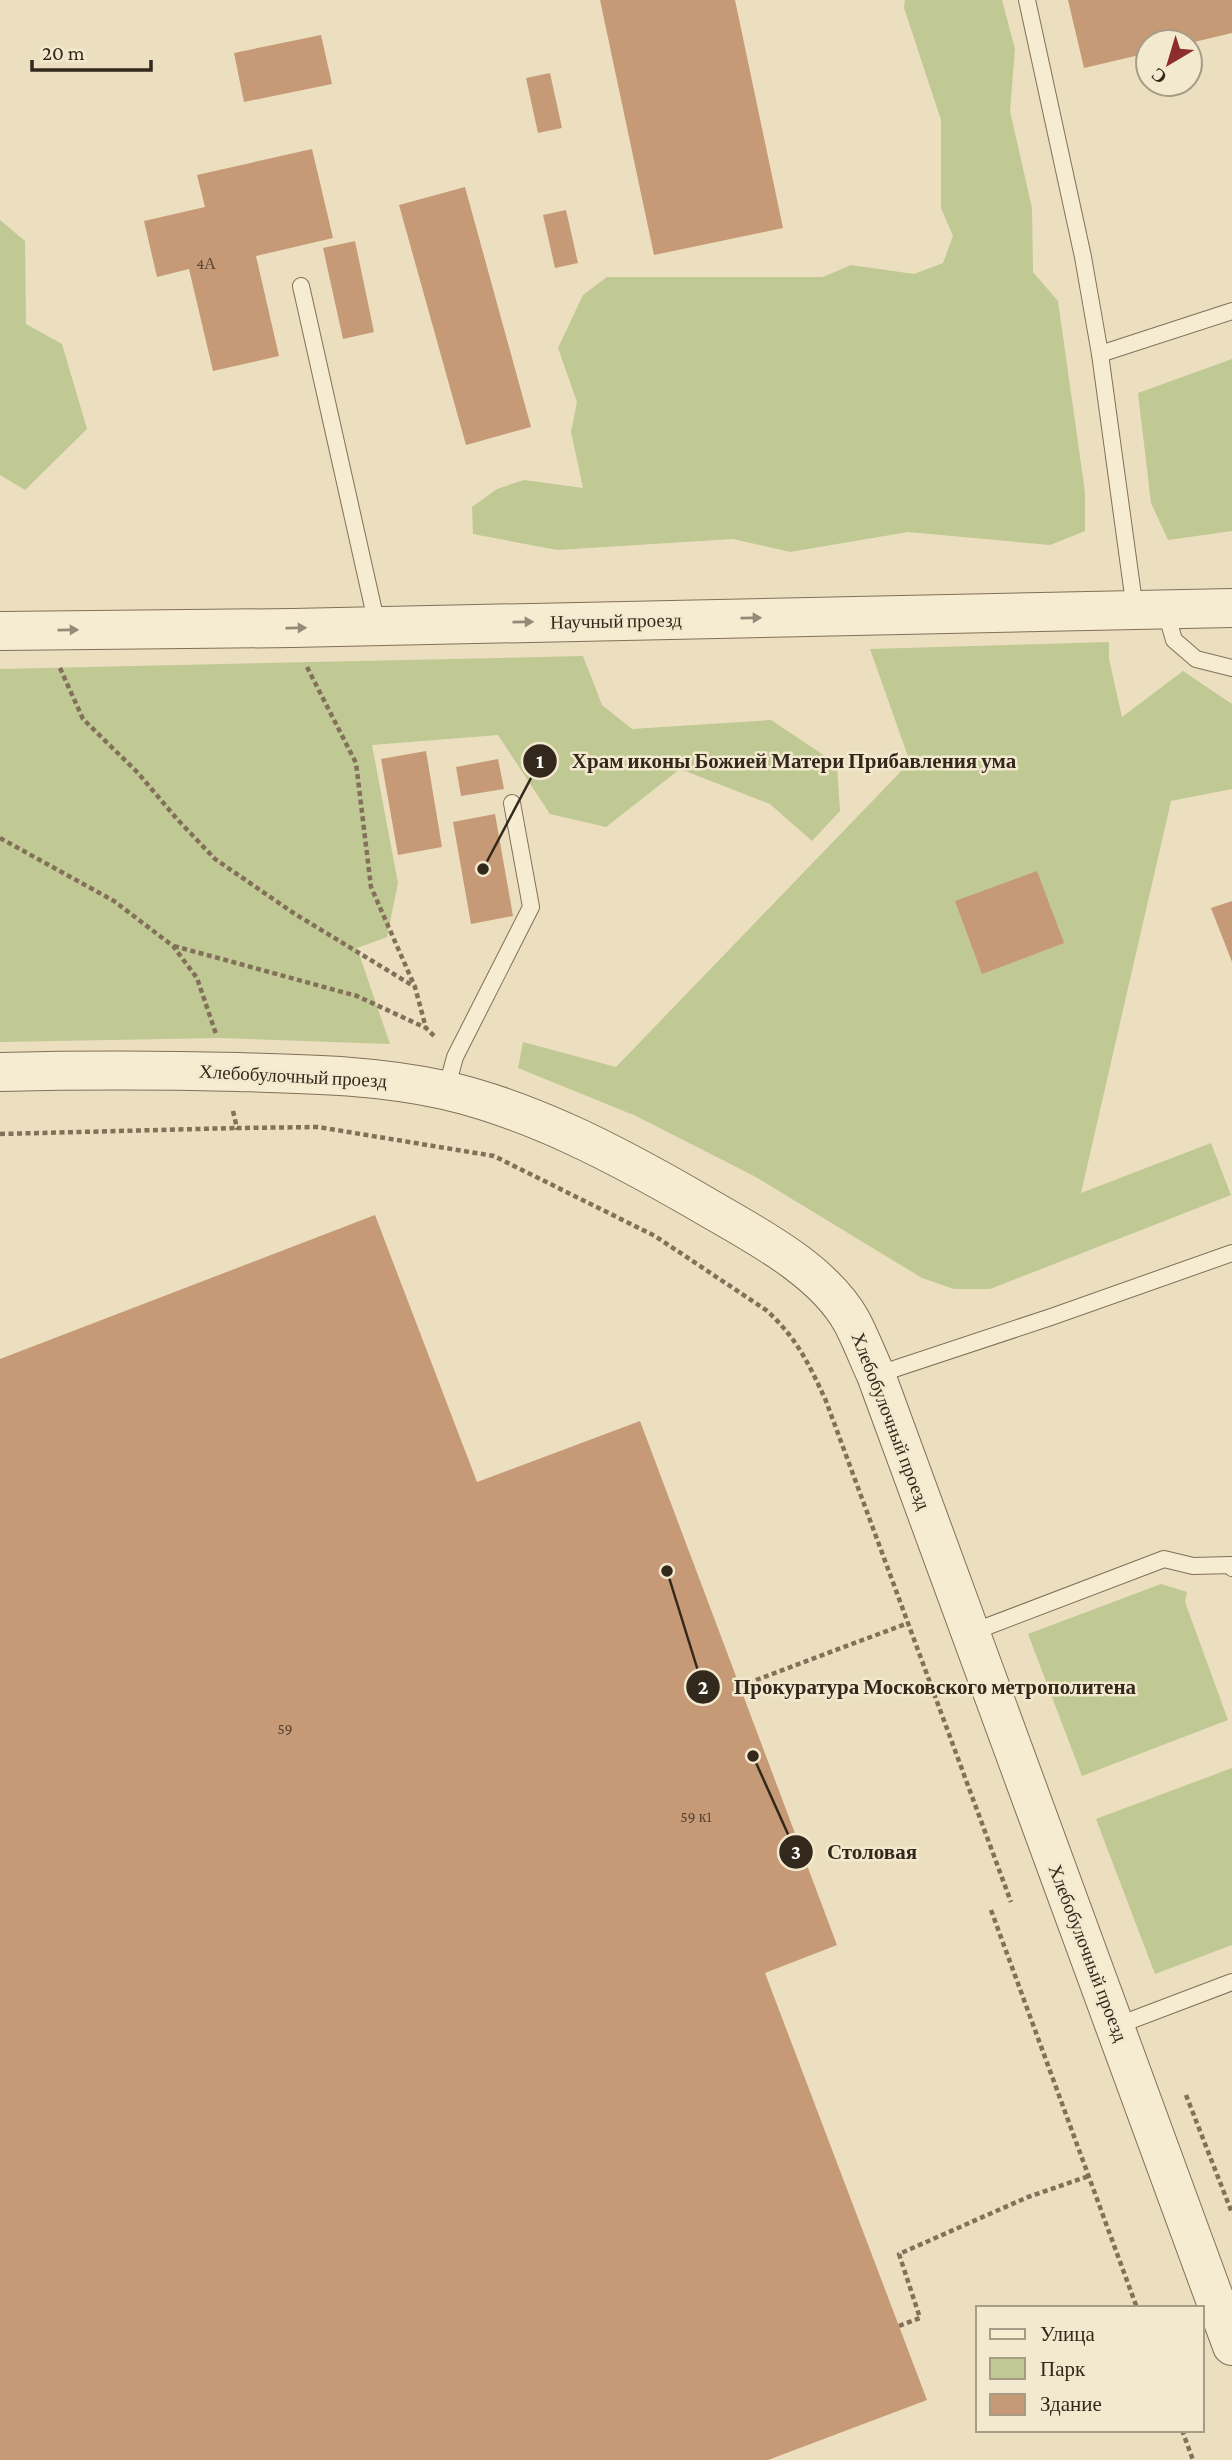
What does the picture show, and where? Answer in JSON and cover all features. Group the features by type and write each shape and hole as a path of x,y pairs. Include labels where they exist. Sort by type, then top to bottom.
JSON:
{"street":[{"name":"Научный проезд","path":"12,627 377,625 1232,608"},
{"name":"Хлебобулочный проезд","path":"0,1072 94,1069 327,1074 384,1078 451,1074 526,1115 639,1168 789,1257 827,1288 851,1321 876,1375 1232,2346"}],"lane":[{"path":"1027,0 1083,257 1150,610 1174,640 1196,659 1232,668"},
{"path":"301,286 377,625"},
{"path":"1100,354 1232,311"},
{"path":"451,1074 531,907 513,803"},
{"path":"876,1375 1232,1253"},
{"path":"970,1633 1164,1559 1193,1566 1232,1565"},
{"path":"1116,2026 1232,1982"}],"path":[{"path":"12,627 83,719 138,773 177,820 215,859 295,914 415,987"},
{"path":"304,661 356,762 372,887 415,987 426,1028 451,1074"},
{"path":"0,838 114,901 173,946 197,978 213,1018 237,1128"},
{"path":"173,946 357,996 426,1028"},
{"path":"0,1134 318,1127 494,1156 655,1236 766,1310 790,1333 820,1389 1011,1902"},
{"path":"740,1686 908,1623"},
{"path":"991,1910 1136,2306"},
{"path":"899,2326 920,2318 899,2254 1028,2197 1089,2176"},
{"path":"1183,2432 1193,2460"}],"green space":[{"path":"905,0 1002,0 1015,49 1010,111 1032,208 1033,272 1058,301 1085,492 1085,531 1050,545 908,532 790,552 733,539 557,550 473,534 472,507 497,489 524,480 583,488 571,432 577,402 558,348 583,295 607,277 823,277 851,265 914,274 943,263 953,236 941,208 941,120 904,8"},
{"path":"0,220 25,241 26,324 62,344 87,429 25,490 0,475"},
{"path":"1232,359 1232,531 1168,540 1151,503 1138,393"},
{"path":"1109,642 1109,659 1122,717 1183,671 1232,704 1232,789 1171,801 1081,1193 1211,1143 1231,1195 990,1289 954,1289 922,1278 754,1176 636,1116 518,1068 523,1042 616,1067 910,762 870,649"},
{"path":"583,656 602,705 632,729 771,720 837,764 840,811 812,841 770,804 680,769 606,827 550,814 498,735 372,745 398,883 387,937 357,948 390,1044 220,1038 0,1042 0,669"},
{"path":"1161,1584 1187,1592 1185,1602 1228,1720 1082,1776 1028,1634"},
{"path":"1232,1768 1232,1945 1155,1974 1096,1819"}],"building":[{"path":"600,0 735,0 783,228 654,255"},
{"path":"1068,0 1232,0 1232,33 1204,40 1204,28 1134,28 1134,56 1084,68"},
{"path":"321,35 332,84 244,102 234,53"},
{"path":"550,73 562,128 538,133 526,78"},
{"path":"312,149 333,238 256,256 279,356 213,371 189,269 157,277 144,221 205,207 197,175"},
{"path":"465,187 531,427 466,445 399,205"},
{"path":"566,210 578,263 555,268 543,215"},
{"path":"355,241 374,332 343,339 323,248"},
{"path":"426,751 442,847 398,855 381,759"},
{"path":"498,759 504,789 461,796 456,767"},
{"path":"495,814 513,916 471,924 453,822"},
{"path":"1037,871 1064,943 982,974 955,901"},
{"path":"1232,901 1232,962 1211,908"},
{"path":"375,1215 477,1482 640,1421 837,1945 765,1973 927,2400 768,2460 0,2460 0,1359"}],"place":[{"name":"Храм иконы Божией Матери Прибавления ума","path":"483,869"},
{"name":"Прокуратура Московского метрополитена","path":"667,1571"},
{"name":"Столовая","path":"753,1756"}]}
